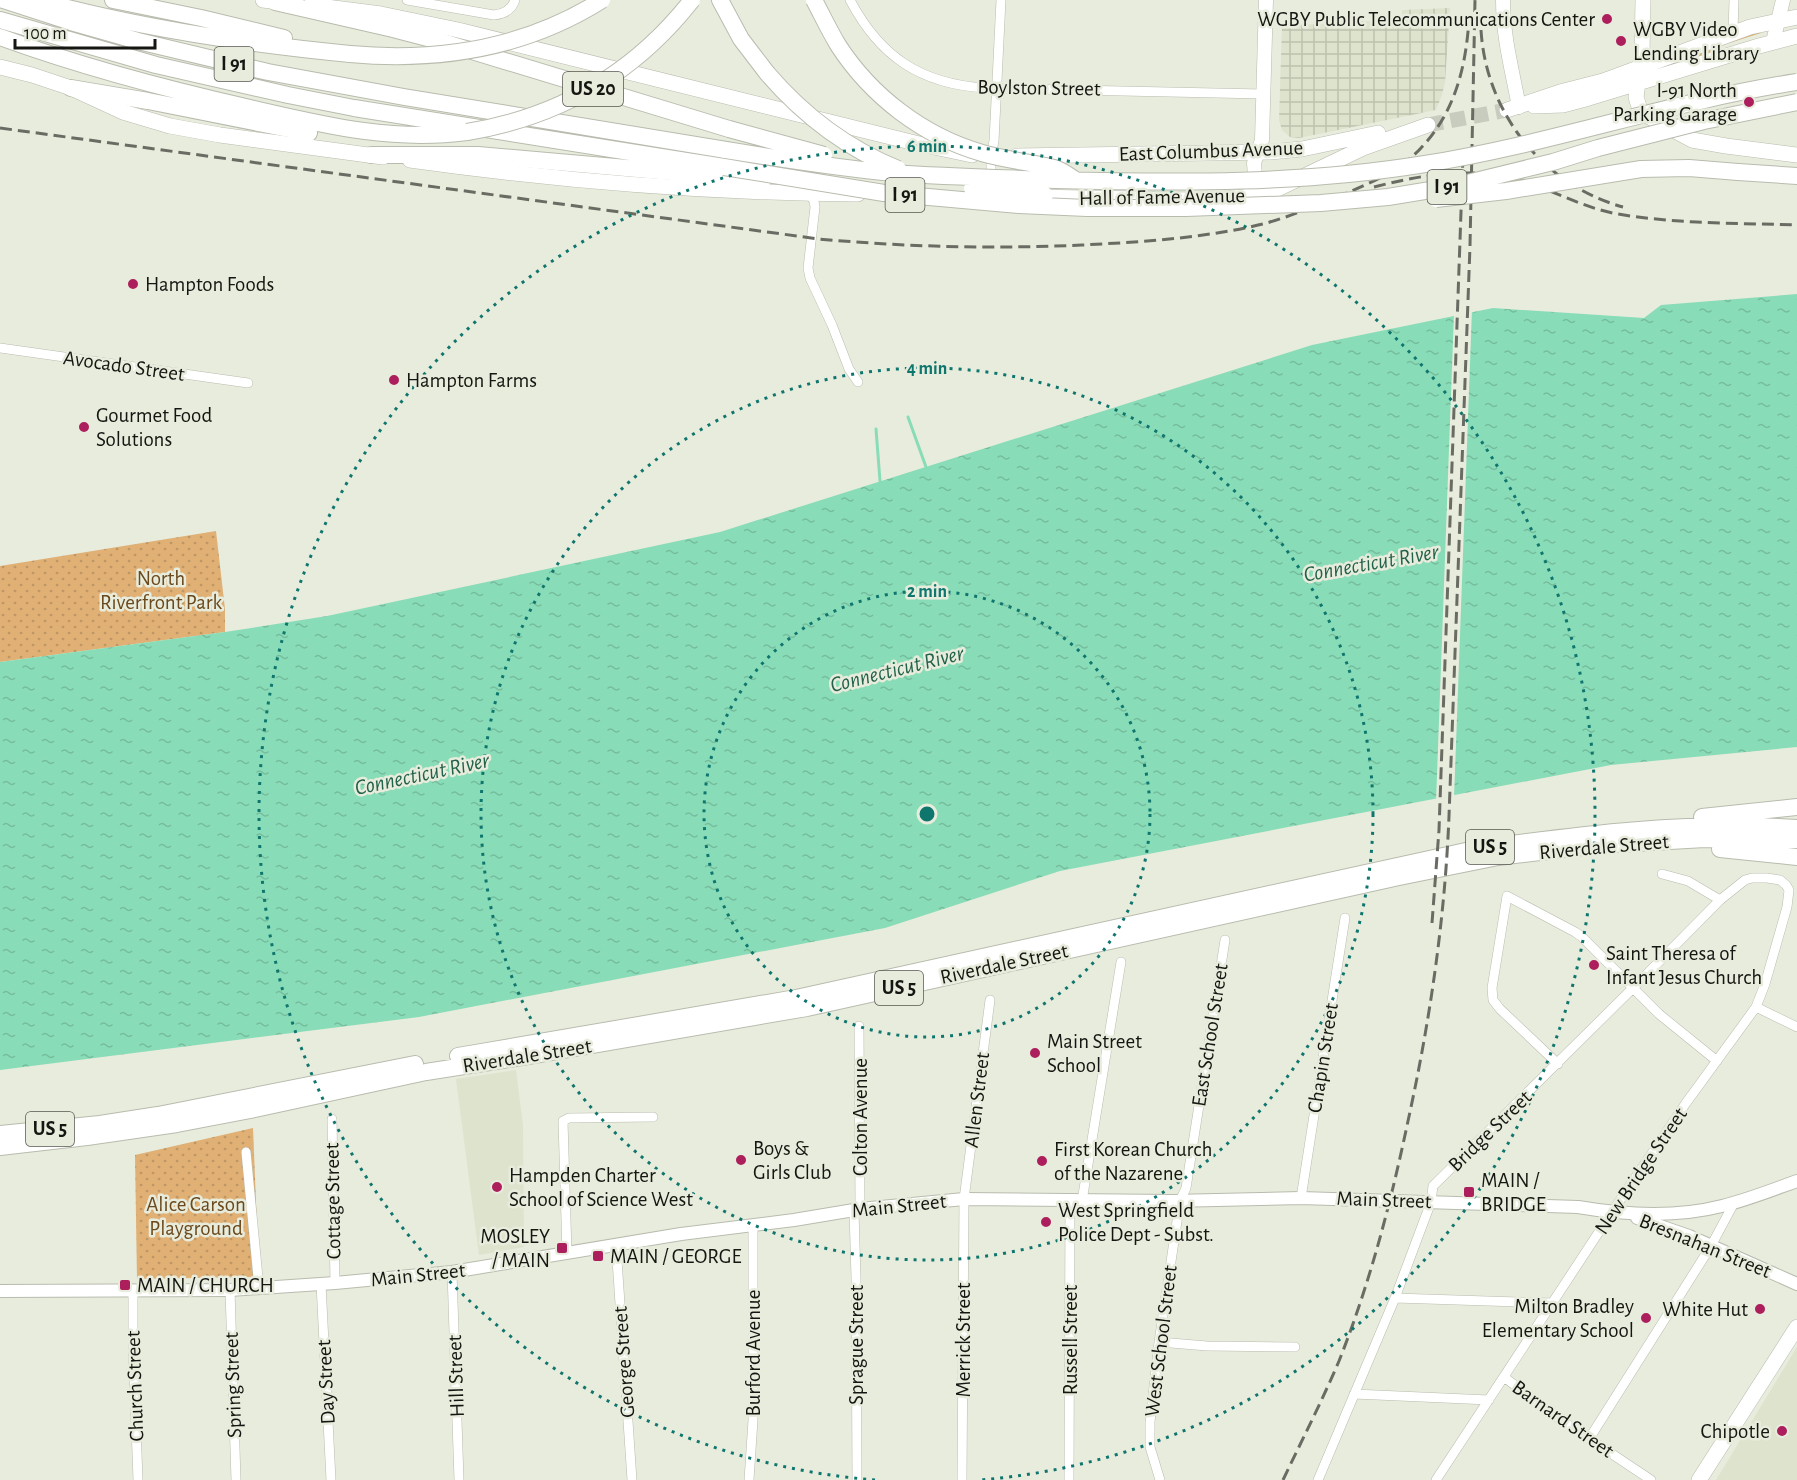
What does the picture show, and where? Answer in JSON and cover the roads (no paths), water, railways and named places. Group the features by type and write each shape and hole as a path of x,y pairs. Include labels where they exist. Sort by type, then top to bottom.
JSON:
{"highway":[{"name":"I 91","path":"3,0 138,41 268,72 392,95 860,170 994,179 1192,182 1307,178 1393,169 1481,153 1706,100 1797,82"},
{"path":"37,0 195,33 295,48 379,56 463,52 494,46 544,30 602,0"},
{"path":"113,0 230,24 348,53"},
{"name":"US 20","path":"70,88 306,127 354,141 416,142 501,126 565,103 594,88 622,69 649,47 693,0"},
{"path":"720,0 741,39 767,73 809,116 870,156 896,168 956,185 1010,192 1082,197 1260,196 1326,192 1451,176 1548,155 1598,148"},
{"path":"814,0 830,32 854,67 882,97 909,118 936,135 967,148 1014,161 1056,168 1078,181"},
{"path":"269,1 439,41 791,147 831,157 961,177"},
{"name":"I 91","path":"0,20 156,65 288,95 813,189 1076,207 1220,207 1354,200 1399,195 1455,186 1712,119 1797,102"},
{"path":"0,37 112,74 223,102 306,127"},
{"path":"372,155 478,155 723,172"},
{"path":"1354,200 1400,201 1473,195 1652,168 1689,168 1797,176"},
{"path":"1625,837 1693,818 1797,807"},
{"name":"Riverdale Street","path":"0,1147 177,1124 426,1072 522,1058 807,1008 1466,863 1690,827 1797,828"},
{"name":"Riverdale Street","path":"0,1134 99,1124 158,1115 391,1068 796,998 1475,849 1570,836 1797,840"},
{"path":"1625,837 1797,857"}],"main road":[{"path":"1248,197 1255,176 1254,163 1262,140 1266,0"},
{"path":"1503,0 1503,21 1513,108"},
{"path":"1643,0 1641,66 1636,97 1642,113 1692,140 1797,154"},
{"path":"1773,42 1783,0"},
{"name":"East Columbus Avenue","path":"269,1 348,9 433,24 971,155 1258,152 1302,149 1401,128 1428,125"},
{"path":"1513,108 1560,92 1603,81 1733,32 1758,24 1797,17"},
{"path":"1513,108 1563,105 1797,36"},
{"path":"0,61 32,75"},
{"name":"US 20","path":"0,67 70,88"},
{"name":"Hall of Fame Avenue","path":"70,88 123,112 170,126 219,135 570,180 717,191 813,189 1204,200 1248,197 1271,192 1363,148 1428,125"},
{"path":"1036,156 1026,165 1023,177 1028,190 1039,197"},
{"path":"1699,1480 1797,1327"}],"street":[{"path":"407,0 494,15 503,13 513,4"},
{"name":"Boylston Street","path":"850,0 874,37 892,56 911,68 945,83 997,88 1263,94"},
{"path":"990,195 1001,0"},
{"path":"1733,32 1734,0"},
{"path":"813,189 814,207 808,268 810,278 849,369 858,382"},
{"name":"Avocado Street","path":"0,348 248,383"},
{"path":"1662,874 1688,881 1720,900"},
{"name":"New Bridge Street","path":"1436,1480 1612,1212 1756,1007 1792,909 1789,890 1783,882 1767,878 1747,879"},
{"name":"Bridge Street","path":"1318,1480 1395,1298 1431,1202 1433,1186 1558,1064 1720,900 1747,879"},
{"path":"1558,1064 1493,1000 1492,988 1508,896 1575,932 1667,1021 1717,1061"},
{"name":"Chapin Street","path":"1301,1198 1345,918"},
{"name":"East School Street","path":"1180,1201 1186,1188 1225,940"},
{"name":"Russell Street","path":"1069,1480 1076,1200 1121,962"},
{"name":"Allen Street","path":"964,1199 990,1000"},
{"path":"1756,1007 1797,1027"},
{"name":"Colton Avenue","path":"857,1210 859,1026"},
{"path":"567,1253 563,1121 568,1118 653,1117"},
{"name":"Cottage Street","path":"332,1119 335,1283"},
{"path":"246,1152 259,1288"},
{"name":"Main Street","path":"0,1291 230,1290 452,1272 616,1245 857,1210 964,1199 1180,1201 1301,1198 1578,1207 1612,1212 1658,1214 1720,1207 1797,1181"},
{"name":"Merrick Street","path":"962,1480 964,1199"},
{"name":"West School Street","path":"1160,1480 1151,1453 1149,1436 1158,1342 1180,1201"},
{"path":"1589,1439 1711,1246 1734,1203"},
{"name":"Sprague Street","path":"857,1210 857,1480"},
{"name":"Bresnahan Street","path":"1612,1212 1657,1224 1797,1284"},
{"name":"Burford Avenue","path":"749,1480 753,1410 753,1225"},
{"name":"George Street","path":"616,1245 632,1480"},
{"name":"Hill Street","path":"452,1272 459,1480"},
{"name":"Day Street","path":"321,1284 331,1480"},
{"name":"Spring Street","path":"230,1290 236,1480"},
{"name":"Church Street","path":"133,1292 138,1480"},
{"path":"1395,1298 1552,1304"},
{"path":"1158,1342 1208,1346 1295,1347"},
{"name":"Barnard Street","path":"1504,1377 1589,1439 1651,1480"},
{"path":"1354,1394 1489,1400"}],"water":[{"name":"Connecticut River","path":"1797,294 1797,747 1611,765 1060,871 885,928 419,1017 0,1070 0,662 327,616 720,532 1312,345 1493,308 1644,318 1661,305"}],"waterway":[{"path":"908,417 926,467"},
{"path":"876,429 880,481"}],"tunnel":[{"path":"1428,125 1507,110"}],"railway":[{"path":"1283,1480 1339,1361 1370,1272 1387,1212 1408,1121 1435,969 1444,893 1449,816 1470,246 1475,0"},
{"path":"0,128 819,239 984,247 1173,239 1241,229 1292,215 1372,182 1403,164 1433,134 1450,104 1457,88 1465,54 1469,19"},
{"path":"1481,30 1485,61 1494,90 1507,117 1524,141 1544,163 1568,182 1594,196 1623,207"},
{"path":"1432,923 1439,830 1463,156"},
{"path":"1374,187 1428,176 1483,174 1519,180 1593,208 1618,214 1685,221 1797,225"}],"place":[{"name":"WGBY Public Telecommunications Center","path":"1607,19"},
{"name":"WGBY Video Lending Library","path":"1621,41"},
{"name":"I-91 North Parking Garage","path":"1749,102"},
{"name":"Hampton Foods","path":"133,284"},
{"name":"Hampton Farms","path":"394,380"},
{"name":"Gourmet Food Solutions","path":"84,427"},
{"name":"Saint Theresa of Infant Jesus Church","path":"1594,965"},
{"name":"Main Street School","path":"1035,1053"},
{"name":"Boys & Girls Club","path":"741,1160"},
{"name":"First Korean Church of the Nazarene","path":"1042,1161"},
{"name":"Hampden Charter School of Science West","path":"497,1187"},
{"name":"MAIN / BRIDGE","path":"1469,1192"},
{"name":"West Springfield Police Dept - Subst.","path":"1046,1222"},
{"name":"MOSLEY / MAIN","path":"562,1248"},
{"name":"MAIN / GEORGE","path":"598,1256"},
{"name":"MAIN / CHURCH","path":"125,1285"},
{"name":"White Hut","path":"1760,1309"},
{"name":"Milton Bradley Elementary School","path":"1646,1318"},
{"name":"Chipotle","path":"1782,1431"}],"park label":[{"name":"North Riverfront Park","path":"161,590"},
{"name":"Alice Carson Playground","path":"196,1216"}]}
